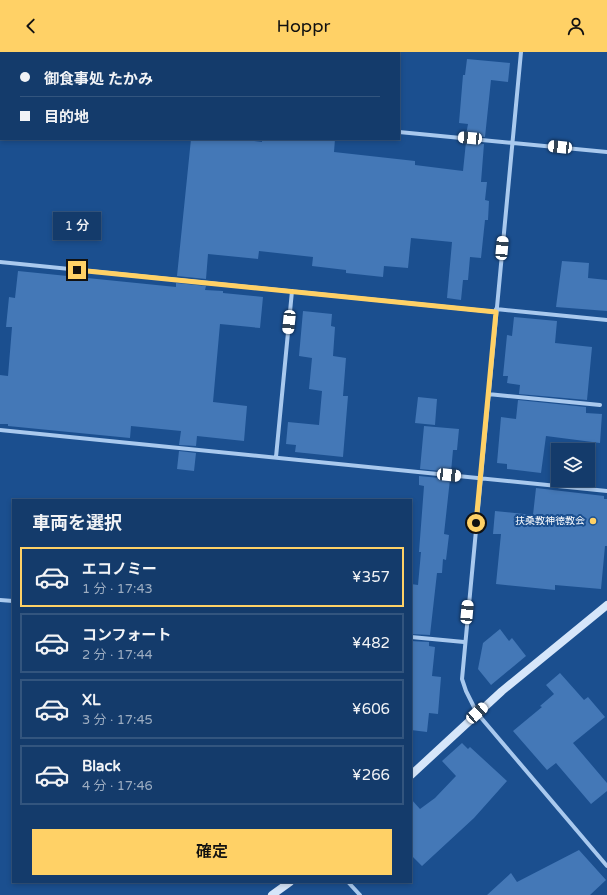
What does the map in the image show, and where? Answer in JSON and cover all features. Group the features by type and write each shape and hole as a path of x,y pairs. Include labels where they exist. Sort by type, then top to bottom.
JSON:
{"street":[{"path":"521,52 464,642 462,679 477,713 607,866"},
{"path":"400,132 607,152"},
{"path":"0,262 607,320"},
{"path":"276,458 292,291"},
{"path":"488,394 600,405"},
{"path":"0,430 607,491"},
{"path":"0,600 12,601"},
{"path":"412,774 502,691 607,605"},
{"path":"412,637 464,642"},
{"path":"272,895 289,883"},
{"path":"349,883 360,895"}],"building":[{"path":"467,59 510,63 508,82 491,80 485,137 466,135 468,124 459,123 463,75 465,75"},
{"path":"191,140 247,140 262,142 262,140 335,140 334,152 415,161 415,165 463,171 466,142 484,144 481,182 487,182 485,200 489,201 488,220 485,220 481,258 470,257 468,280 463,280 461,300 447,298 452,242 411,238 408,268 384,266 383,277 346,273 346,270 312,266 313,257 259,251 258,259 208,254 206,279 177,276"},
{"path":"562,261 589,263 588,278 607,280 607,311 556,307"},
{"path":"18,271 176,287 176,283 206,286 205,290 263,297 260,328 220,324 213,402 247,406 244,441 197,436 196,446 179,445 181,431 131,426 130,438 0,424 0,375 8,376 12,327 6,327 9,297 15,298"},
{"path":"303,311 332,314 331,326 335,327 333,356 346,358 343,396 348,396 343,457 295,452 296,445 286,444 288,422 319,425 322,391 309,389 312,358 299,356"},
{"path":"514,317 557,321 555,343 592,347 587,400 519,394 520,385 507,383 508,376 503,376 507,335 512,336"},
{"path":"418,397 437,399 435,425 415,423"},
{"path":"518,400 586,407 586,413 602,414 600,443 546,436 541,473 507,469 507,464 497,463 501,417 516,419"},
{"path":"424,426 459,429 457,450 453,450 451,472 420,469"},
{"path":"179,451 196,453 194,471 177,469"},
{"path":"419,476 450,479 444,534 449,535 446,560 443,559 442,573 437,573 430,635 412,634 412,584 418,585 421,552 419,552 424,486 419,485"},
{"path":"536,488 604,496 604,499 607,499 607,546 605,546 601,589 555,585 555,590 496,584 501,534 493,534 495,511 533,515"},
{"path":"500,629 509,641 512,638 526,656 491,685 478,669 483,643"},
{"path":"412,641 429,642 429,646 435,647 432,676 441,677 438,714 429,713 427,732 412,730"},
{"path":"560,673 584,700 588,697 605,717 573,743 607,783 607,791 591,804 556,763 547,770 513,731 542,707 540,706 554,694 546,685"},
{"path":"462,743 468,749 470,747 507,781 474,818 422,866 412,856 412,800 420,809 435,798 456,776 442,761"},
{"path":"579,850 606,880 590,895 487,895 511,873 517,882"}],"place":[{"name":"扶桑教神徳教会","path":"593,521"}],"route":[{"path":"77,270 496,312 476,523"}]}
